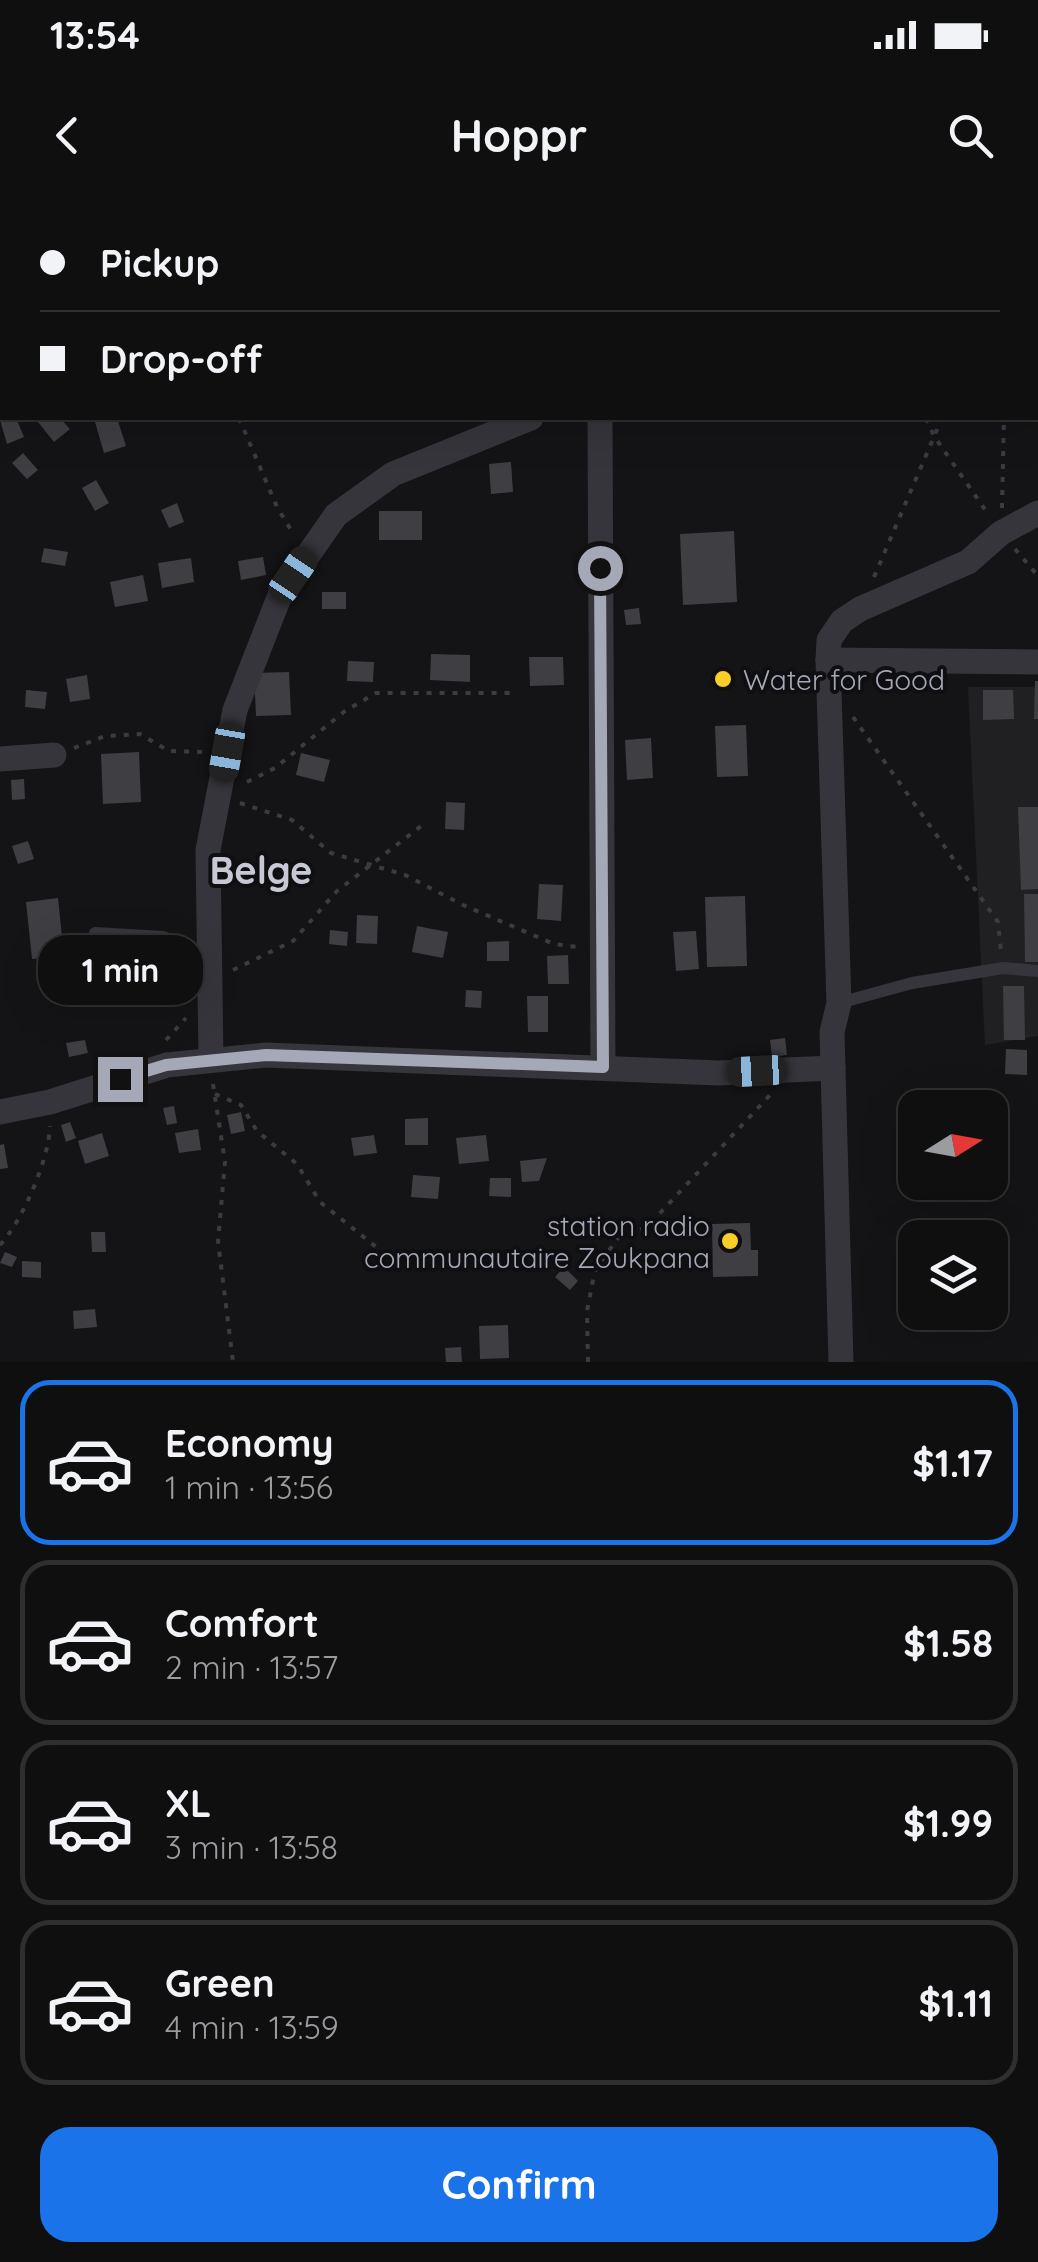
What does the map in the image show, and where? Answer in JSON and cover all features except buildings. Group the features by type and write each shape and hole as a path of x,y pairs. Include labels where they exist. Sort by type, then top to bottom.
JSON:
{"street":[{"path":"211,1058 208,850 235,710 280,595 336,515 393,474 526,420"},
{"path":"600,420 603,1067"},
{"path":"840,1362 832,1032 838,1003 829,640 842,621 860,609 968,562 1001,532 1038,514"},
{"path":"828,660 1038,662"},
{"path":"0,760 54,756"},
{"path":"0,1112 50,1102 156,1068 211,1058 332,1056 719,1073 833,1068"}],"lane":[{"path":"96,933 164,937 210,958"},
{"path":"838,1003 912,983 1002,968 1038,971"}],"path":[{"path":"240,420 277,506 306,556"},
{"path":"927,420 1001,532 1038,576"},
{"path":"860,609 941,420"},
{"path":"1001,532 1004,420"},
{"path":"218,796 275,768 345,711 376,694 514,693"},
{"path":"850,712 998,922 1002,968"},
{"path":"54,756 105,736 140,734 169,751 227,752"},
{"path":"218,796 292,820 332,853 405,875 462,905 554,944 578,947"},
{"path":"156,1068 168,1034 210,996 221,974 293,941 337,891 425,823"},
{"path":"211,1058 225,1162 218,1241 233,1362"},
{"path":"588,1362 587,1312 595,1270 618,1238 647,1227 795,1069"},
{"path":"214,1093 242,1105 257,1130 297,1164 320,1202 390,1258"},
{"path":"0,1244 10,1233 49,1148 50,1102"}],"shaded area":[{"name":"Water for Good","path":"968,687 1038,687 1038,1036 985,1045"}],"place":[{"name":"Water for Good","path":"723,679"},
{"name":"station radio communautaire Zoukpana","path":"730,1241"}],"district":[{"name":"Belge","path":"261,870"}],"route":[{"path":"120,1079 166,1065 266,1055 603,1067 600,568"}]}
